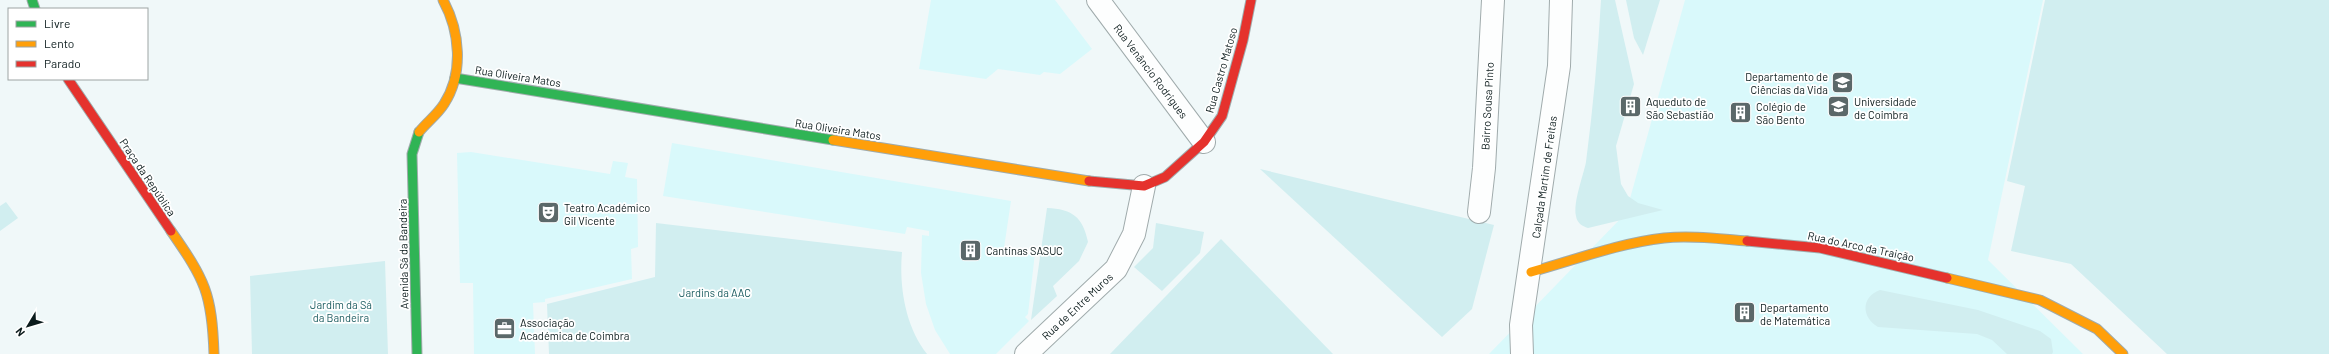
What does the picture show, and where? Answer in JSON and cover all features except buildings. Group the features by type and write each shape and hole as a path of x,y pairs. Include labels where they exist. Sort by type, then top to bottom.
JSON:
{"main road":[{"path":"443,0 452,14 458,46 455,78"},
{"name":"Rua Castro Matoso","path":"1204,142 1222,116 1243,40 1251,0"},
{"name":"Avenida Sá da Bandeira","path":"417,354 412,154 416,137 445,104 455,78"},
{"name":"Rua Oliveira Matos","path":"455,78 1063,178 1144,186 1165,177 1204,142"},
{"name":"Praça da República","path":"69,80 198,270 208,289 212,309 214,354"},
{"name":"Rua do Arco da Traição","path":"1531,272 1622,247 1664,238 1699,237 1820,248 2040,300 2097,329 2123,354"}],"street":[{"name":"Rua Venâncio Rodrigues","path":"1098,0 1204,142"},
{"name":"Bairro Sousa Pinto","path":"1479,212 1484,168 1493,0"},
{"name":"Calçada Martim de Freitas","path":"1522,354 1522,325 1531,272 1559,66 1561,0"},
{"name":"Rua de Entre Muros","path":"1026,354 1116,269 1134,234 1144,186"}],"shaded area":[{"path":"931,0 1055,0 1092,49 1060,74 1044,72 1040,75 998,69 986,79 919,69"},
{"name":"Universidade de Coimbra","path":"1685,0 2043,0 1988,260 2083,354 1489,354 1626,213"},
{"name":"Cantinas SASUC","path":"672,143 1011,201 1004,248 1035,253 1028,314 1025,317 1029,321 996,354 950,354 935,330 926,304 921,273 922,235 929,236 929,231 907,227 905,234 663,196"},
{"name":"Teatro Académico Gil Vicente","path":"471,152 610,174 613,161 628,163 625,177 637,179 638,247 631,249 632,279 545,299 545,302 533,303 535,354 474,354 473,283 460,283 457,153"}],"green space":[{"path":"1601,0 1615,0 1634,84 1616,146 1621,184 1628,196 1638,203 1663,210 1588,228 1579,222 1575,210 1589,142"},
{"path":"1626,0 1660,0 1643,55 1634,38"},
{"path":"2045,0 2329,0 2329,354 2167,354 2071,264 2011,251 2025,186 2007,181"},
{"path":"1260,169 1494,225 1472,309 1442,337"},
{"path":"6,202 18,218 0,231 0,206"},
{"path":"1047,208 1063,210 1075,216 1083,226 1088,242 1079,261 1053,286 1057,296 1031,320"},
{"name":"Jardins da AAC","path":"656,223 902,252 901,265 905,305 913,331 927,354 549,354 547,304 655,277"},
{"path":"1156,223 1204,232 1200,253 1162,291 1134,267 1153,248"},
{"path":"1221,239 1333,354 1110,354"},
{"name":"Jardim da Sá da Bandeira","path":"385,261 388,354 252,354 250,276"},
{"path":"1880,290 1978,310 2040,331 2051,339 2053,352 2052,354 2007,354 1992,340 1977,334 1878,327 1868,318 1866,307 1869,297"}],"traffic: fast":[{"path":"32,0 35,8"},
{"path":"455,78 833,140"},
{"path":"417,354 412,154 419,132"}],"traffic: slow":[{"path":"419,132 444,104 455,79 457,66 456,38 449,12 443,0"},
{"path":"833,140 1089,181"},
{"path":"171,231 192,262 204,288 211,316 214,354"},
{"path":"1531,272 1597,252 1647,240 1674,237 1695,237 1747,241"},
{"path":"1947,278 2040,300 2097,329 2123,354"}],"traffic: jam":[{"path":"1089,181 1144,186 1165,177 1204,142 1222,116 1243,40 1251,0"},
{"path":"69,80 171,231"},
{"path":"1747,241 1820,248 1947,278"}],"place":[{"name":"Departamento de Ciências da Vida","path":"1843,82"},
{"name":"Aqueduto de São Sebastião","path":"1630,107"},
{"name":"Universidade de Coimbra","path":"1838,107"},
{"name":"Colégio de São Bento","path":"1741,112"},
{"name":"Teatro Académico Gil Vicente","path":"548,213"},
{"name":"Cantinas SASUC","path":"971,250"},
{"name":"Departamento de Matemática","path":"1744,313"},
{"name":"Associação Académica de Coimbra","path":"504,328"}]}
